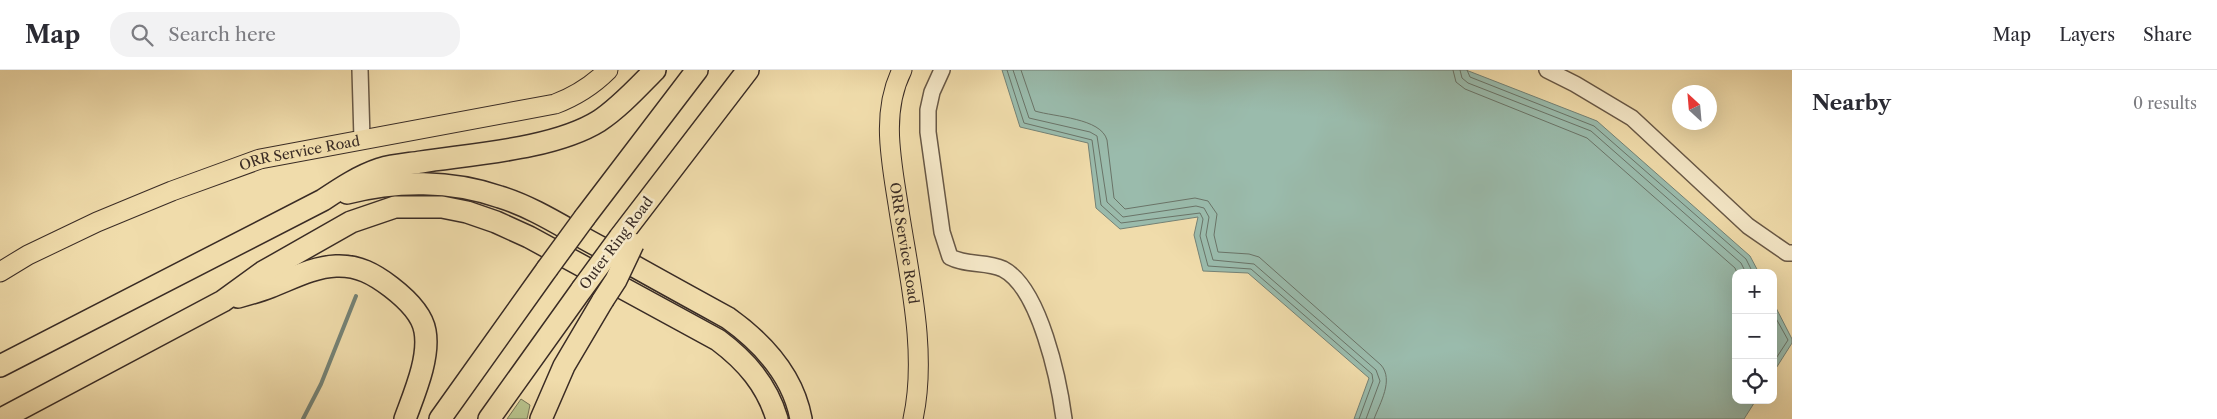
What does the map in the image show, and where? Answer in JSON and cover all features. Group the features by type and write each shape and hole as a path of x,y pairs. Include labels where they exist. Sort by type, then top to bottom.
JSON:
{"highway":[{"path":"0,366 323,200 357,178 381,168 522,146 574,133 598,121 623,102 655,70"},
{"path":"440,419 547,268 697,70"},
{"name":"Outer Ring Road","path":"488,419 582,288 627,240 646,203 748,70"},
{"path":"323,200 358,190 396,184 430,184 467,188 510,201 545,217 719,313 748,332 768,352 783,372 794,394 801,419"},
{"path":"223,302 262,272 351,222 395,207 442,208 467,212 496,222 529,237 718,340 737,354 764,386 777,419"},
{"path":"541,419 564,366 622,268 627,240"},
{"path":"1,419 223,302 312,270 334,266 351,266 374,273 403,296 416,312 426,330 424,358 419,384 405,419"}],"main road":[{"name":"ORR Service Road","path":"0,272 28,255 97,222 260,159 555,104 576,96 594,84 608,70"},
{"name":"ORR Service Road","path":"902,70 894,86 889,116 890,150 913,303 918,355 913,419"}],"street":[{"path":"360,70 362,139"},
{"path":"942,70 932,92 928,110 928,132 942,232 950,257 966,262 989,264 1004,269 1025,291 1042,328 1053,360 1061,393 1064,419"},
{"path":"1547,70 1575,84 1632,118 1748,226 1787,253 1792,253"}],"green space":[{"path":"521,399 530,405 527,419 507,419"}],"water":[{"path":"1002,70 1466,70 1597,121 1750,256 1757,269 1732,269 1732,404 1753,404 1744,419 1354,419 1369,378 1248,273 1203,271 1194,235 1198,217 1120,229 1096,208 1088,143 1020,127"},
{"path":"1777,310 1792,339 1792,343 1777,367"}],"waterway":[{"path":"303,419 321,384 356,296"}]}
